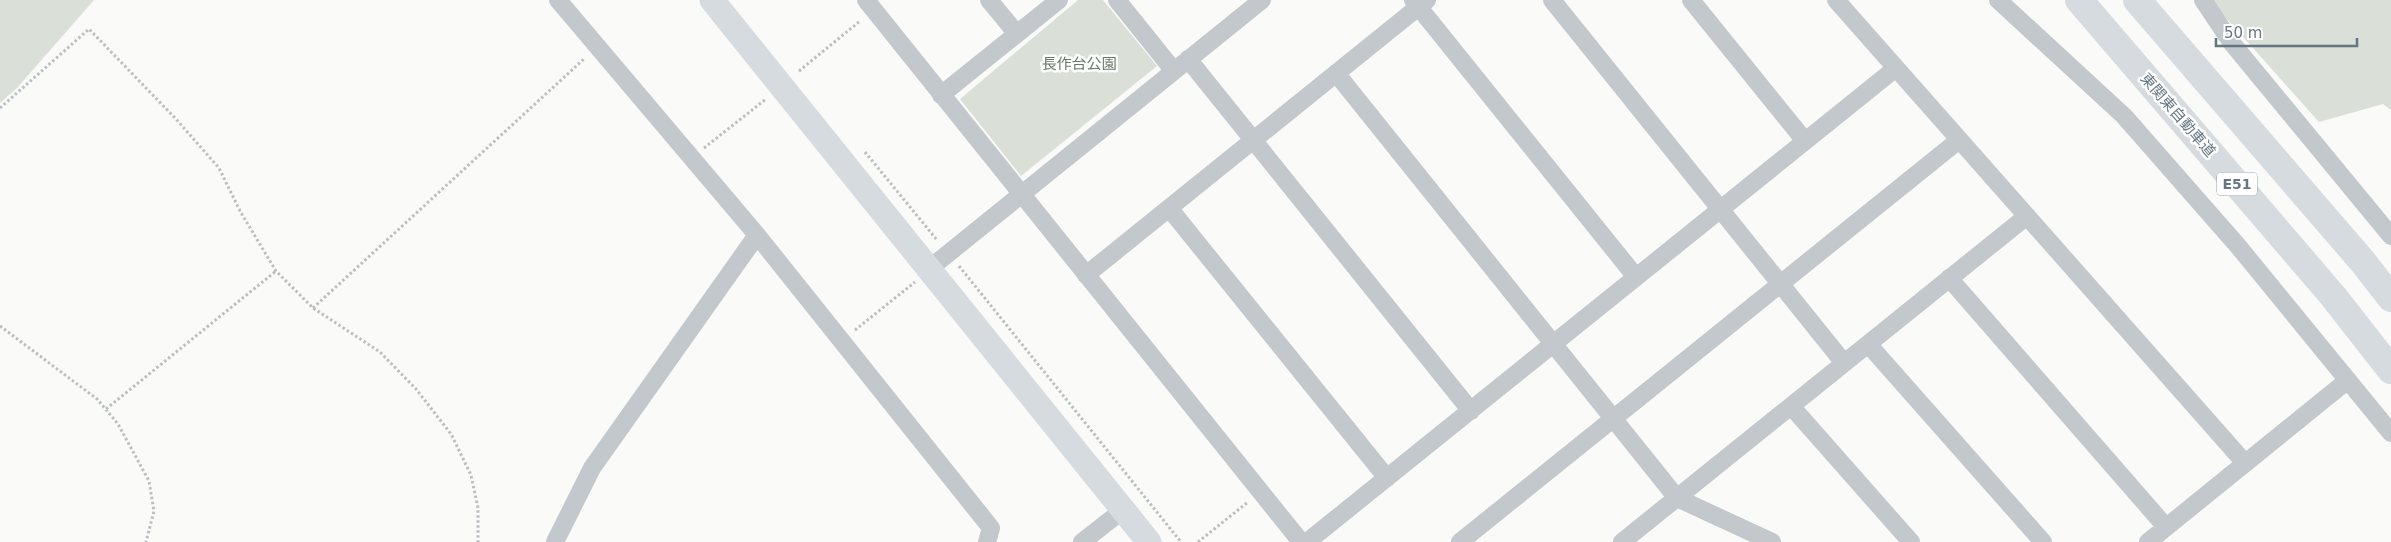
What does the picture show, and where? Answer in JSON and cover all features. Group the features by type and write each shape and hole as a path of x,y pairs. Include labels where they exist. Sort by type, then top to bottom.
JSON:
{"highway":[{"name":"東関東自動車道","path":"2079,0 2333,296 2391,370"},
{"name":"E51","path":"2137,0 2363,262 2391,298"}],"street":[{"path":"558,0 756,235 991,528 987,542"},
{"path":"712,0 922,275 1149,542"},
{"path":"989,0 1016,34"},
{"path":"941,95 1059,0"},
{"path":"1117,0 1174,71"},
{"path":"922,275 1262,0"},
{"path":"1552,0 1844,363"},
{"path":"1692,0 1805,141"},
{"path":"1836,0 2246,463"},
{"path":"1998,0 2124,116 2238,246 2391,433"},
{"path":"2203,0 2231,42 2391,236"},
{"path":"1086,275 1336,73 1420,2 1636,277"},
{"path":"870,5 1301,542"},
{"path":"1188,59 1471,410"},
{"path":"1308,542 1896,68"},
{"path":"1336,73 1677,498 1772,542"},
{"path":"1460,542 1959,140"},
{"path":"1169,208 1387,478"},
{"path":"1622,542 2027,216"},
{"path":"555,542 592,468 756,235"},
{"path":"1949,278 2166,527"},
{"path":"1868,344 2043,542"},
{"path":"2148,542 2348,380"},
{"path":"1791,406 1910,542"},
{"path":"1082,542 1123,510"}],"path":[{"path":"799,71 870,5"},
{"path":"0,108 89,29 176,118 219,168 240,212 276,272 313,308 380,352 416,389 451,434 471,475 478,508 478,542"},
{"path":"313,308 597,46"},
{"path":"793,64 805,79"},
{"path":"692,158 768,97"},
{"path":"861,147 1181,542"},
{"path":"106,409 276,272"},
{"path":"842,341 922,275"},
{"path":"0,326 97,399 118,424 149,481 154,511 146,542"},
{"path":"1198,542 1260,492"}],"green space":[{"path":"0,0 94,0 17,88 0,103"},
{"name":"長作台公園","path":"1078,0 1103,0 1157,66 1021,176 960,99"},
{"path":"2210,0 2391,0 2391,110 2383,104 2319,122"}]}
